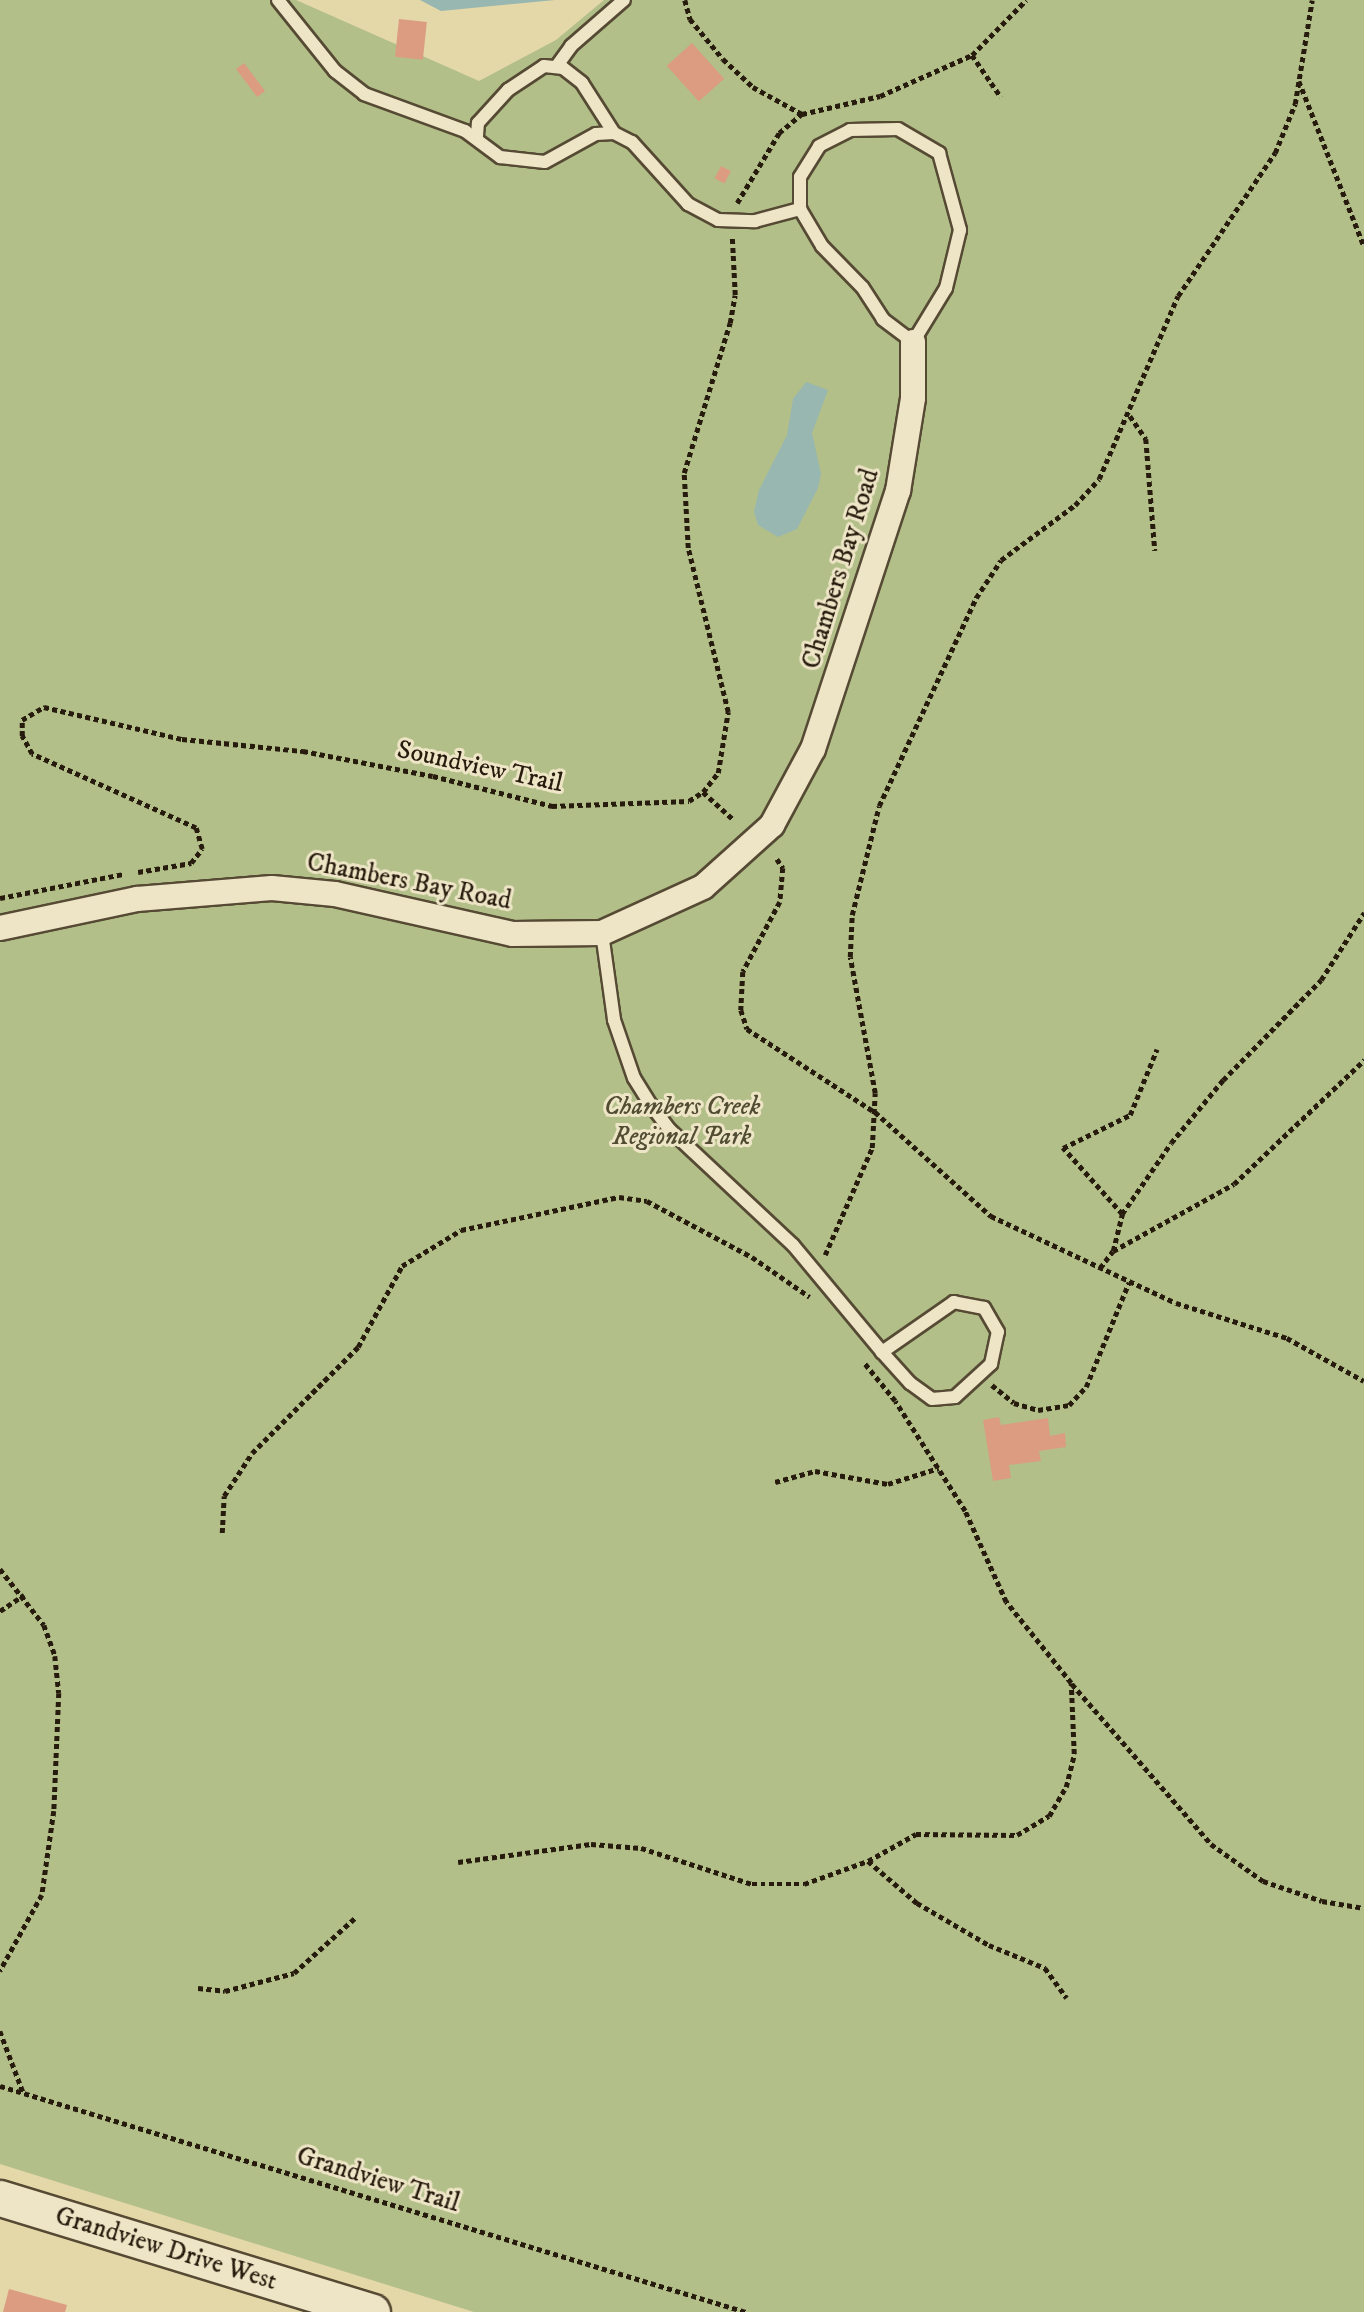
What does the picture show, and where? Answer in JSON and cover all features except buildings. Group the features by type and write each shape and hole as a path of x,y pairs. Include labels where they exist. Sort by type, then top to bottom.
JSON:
{"street":[{"name":"Chambers Bay Road","path":"0,928 137,899 272,888 335,894 513,933 602,933 647,916 729,870 772,825 794,790 830,706 898,491 913,398 913,342"},
{"name":"Grandview Drive West","path":"0,2198 355,2309"},
{"name":"Grandview Drive West","path":"0,2217 310,2312"}],"lane":[{"path":"278,0 335,71 364,94 477,136 500,157 531,164 559,157 596,134 614,133 632,142 688,204 731,222 800,209"},
{"path":"556,67 571,46 624,0"},
{"path":"477,136 478,123 523,76 544,66 556,67 582,83 614,133"},
{"path":"898,129 939,153 960,230 946,288 913,342 883,319 862,287 822,247 800,209 800,177 819,146 850,130 898,129"},
{"path":"602,933 614,1020 645,1096 670,1129 767,1217 882,1352 932,1399 955,1397 981,1375 995,1354 998,1332 991,1314 977,1304 942,1307 882,1352"}],"path":[{"path":"685,0 690,19 723,59 753,87 802,114"},
{"path":"734,820 703,792 718,773 728,712 688,548 684,473 730,323 735,284 731,222 754,168 779,133 802,114 880,96 972,55 1026,0"},
{"path":"798,1286 835,1243 872,1148 875,1112 850,957 857,888 879,806 988,579 1001,560 1075,505 1099,479 1130,416 1178,296 1275,153 1299,80 1312,0"},
{"path":"972,55 1001,97"},
{"path":"1299,80 1364,246"},
{"path":"1130,416 1146,439 1155,551"},
{"name":"Soundview Trail","path":"0,898 191,863 202,849 196,828 32,754 22,736 22,720 44,707 182,739 303,751 420,774 552,806 690,801 703,792"},
{"path":"777,859 783,868 780,902 743,972 741,1010 747,1029 875,1112 991,1216 1199,1312 1287,1338 1364,1381"},
{"path":"1113,1251 1122,1214 1223,1080 1321,980 1364,913"},
{"path":"1122,1214 1063,1148 1130,1115 1157,1049"},
{"path":"1100,1268 1113,1251 1234,1184 1364,1060"},
{"path":"222,1533 224,1496 252,1453 358,1348 402,1266 461,1230 619,1197 647,1201 798,1286 818,1308"},
{"path":"981,1375 1014,1403 1038,1410 1069,1405 1086,1387 1129,1282"},
{"path":"861,1359 939,1468 1006,1602 1071,1683 1211,1844 1263,1881 1322,1901 1364,1908"},
{"path":"775,1482 815,1471 888,1484 939,1468"},
{"path":"0,1569 24,1595 55,1656 54,1811 42,1895 29,1927 0,1971"},
{"path":"0,1611 24,1595"},
{"path":"458,1862 540,1847 641,1848 751,1884 804,1884 868,1861 916,1834 1017,1835 1049,1816 1066,1787 1074,1754 1071,1683"},
{"path":"868,1861 917,1903 989,1945 1045,1968 1067,1998"},
{"path":"198,1988 225,1990 294,1973 356,1917"},
{"path":"0,2031 23,2092"},
{"name":"Grandview Trail","path":"0,2086 746,2312"}],"green space":[{"name":"Chambers Creek Regional Park","path":"0,0 296,0 479,81 556,40 604,0 1364,0 1364,2312 474,2312 0,2164"}],"water":[{"path":"420,0 555,0 441,11"},
{"path":"806,382 828,390 812,433 821,474 818,488 797,529 778,537 758,525 754,512 759,490 787,435 793,399"}]}
